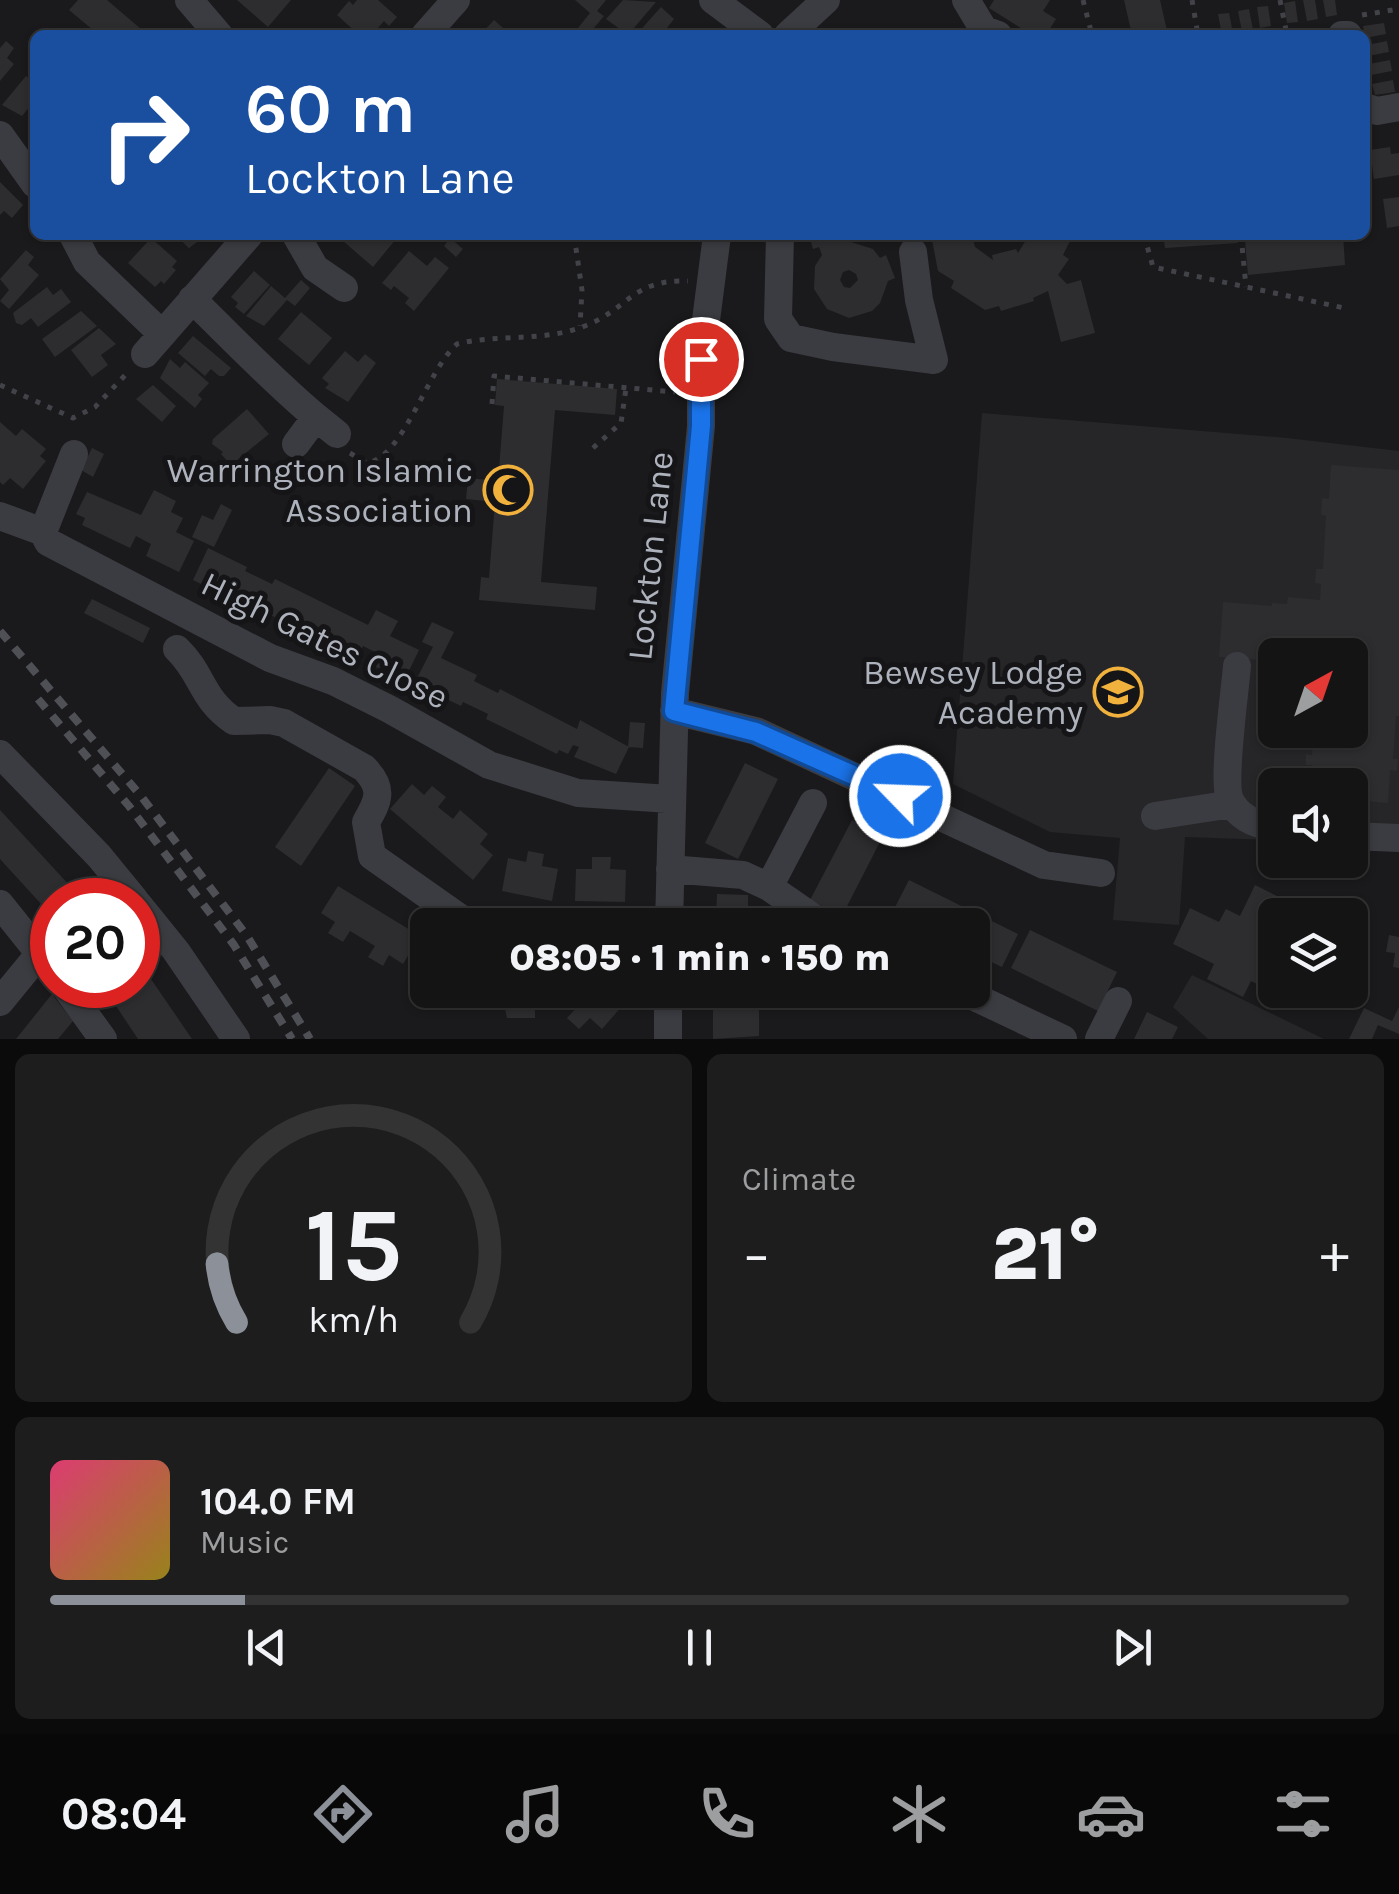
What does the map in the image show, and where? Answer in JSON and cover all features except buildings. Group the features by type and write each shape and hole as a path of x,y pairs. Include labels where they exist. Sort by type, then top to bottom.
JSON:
{"street":[{"path":"189,0 214,30"},
{"path":"429,30 456,0"},
{"path":"713,0 753,30"},
{"path":"793,30 826,0"},
{"path":"966,0 984,30"},
{"path":"1370,109 1377,112 1399,107"},
{"path":"0,134 30,177"},
{"path":"76,240 87,262 153,344 245,240"},
{"path":"299,240 315,268 344,288"},
{"path":"780,240 778,319 791,338 934,360 919,300 913,252"},
{"name":"Lockton Lane","path":"669,908 674,711 701,426 701,359 716,243"},
{"path":"192,299 282,388 327,425 296,444"},
{"path":"43,532 74,454"},
{"name":"High Gates Close","path":"0,516 43,532 48,542 224,636 333,681 489,765 578,793 670,799"},
{"path":"177,649 196,672 206,697 234,721 284,723 364,768 374,778 379,800 366,822 372,856 446,908"},
{"path":"1237,666 1228,793 1242,816 1258,824"},
{"path":"674,711 756,732 1044,865 1101,873"},
{"path":"0,754 117,878"},
{"path":"769,887 812,804"},
{"path":"1156,816 1232,804"},
{"path":"1368,837 1399,838"},
{"path":"670,868 742,875 769,887 799,908"},
{"path":"0,904 30,941"},
{"path":"160,931 236,1039"},
{"path":"0,1002 30,975"},
{"path":"1099,1039 1118,1001"},
{"path":"990,1004 1063,1039"},
{"path":"78,1008 96,1036"},
{"path":"668,1008 668,1039"}],"path":[{"path":"1083,0 1091,30"},
{"path":"1192,0 1197,30"},
{"path":"1280,0 1286,30"},
{"path":"575,240 582,290 580,328"},
{"path":"1145,240 1153,267 1349,309"},
{"path":"1241,240 1246,287"},
{"path":"327,425 357,459 378,460 397,438 456,344 580,328 652,282 712,281"},
{"path":"0,384 73,418 94,407 153,344"},
{"path":"492,404 494,376 643,389"},
{"path":"593,448 622,423 626,388"}],"shaded area":[{"name":"Bewsey Lodge Academy","path":"982,413 1399,451 1399,826 1368,823 1368,768 1258,768 1258,839 1185,837 1179,925 1113,920 1120,838 1050,832 953,784"},
{"path":"1192,975 1324,1039 1208,1039 1173,1007"}],"railway":[{"path":"0,631 141,796 247,936 310,1039"},
{"path":"38,699 129,806 234,945 292,1039"}],"place":[{"name":"Warrington Islamic Association","path":"508,490"},
{"name":"Bewsey Lodge Academy","path":"1118,692"}],"route":[{"path":"701,359 701,426 674,711 756,732 900,796"}]}
